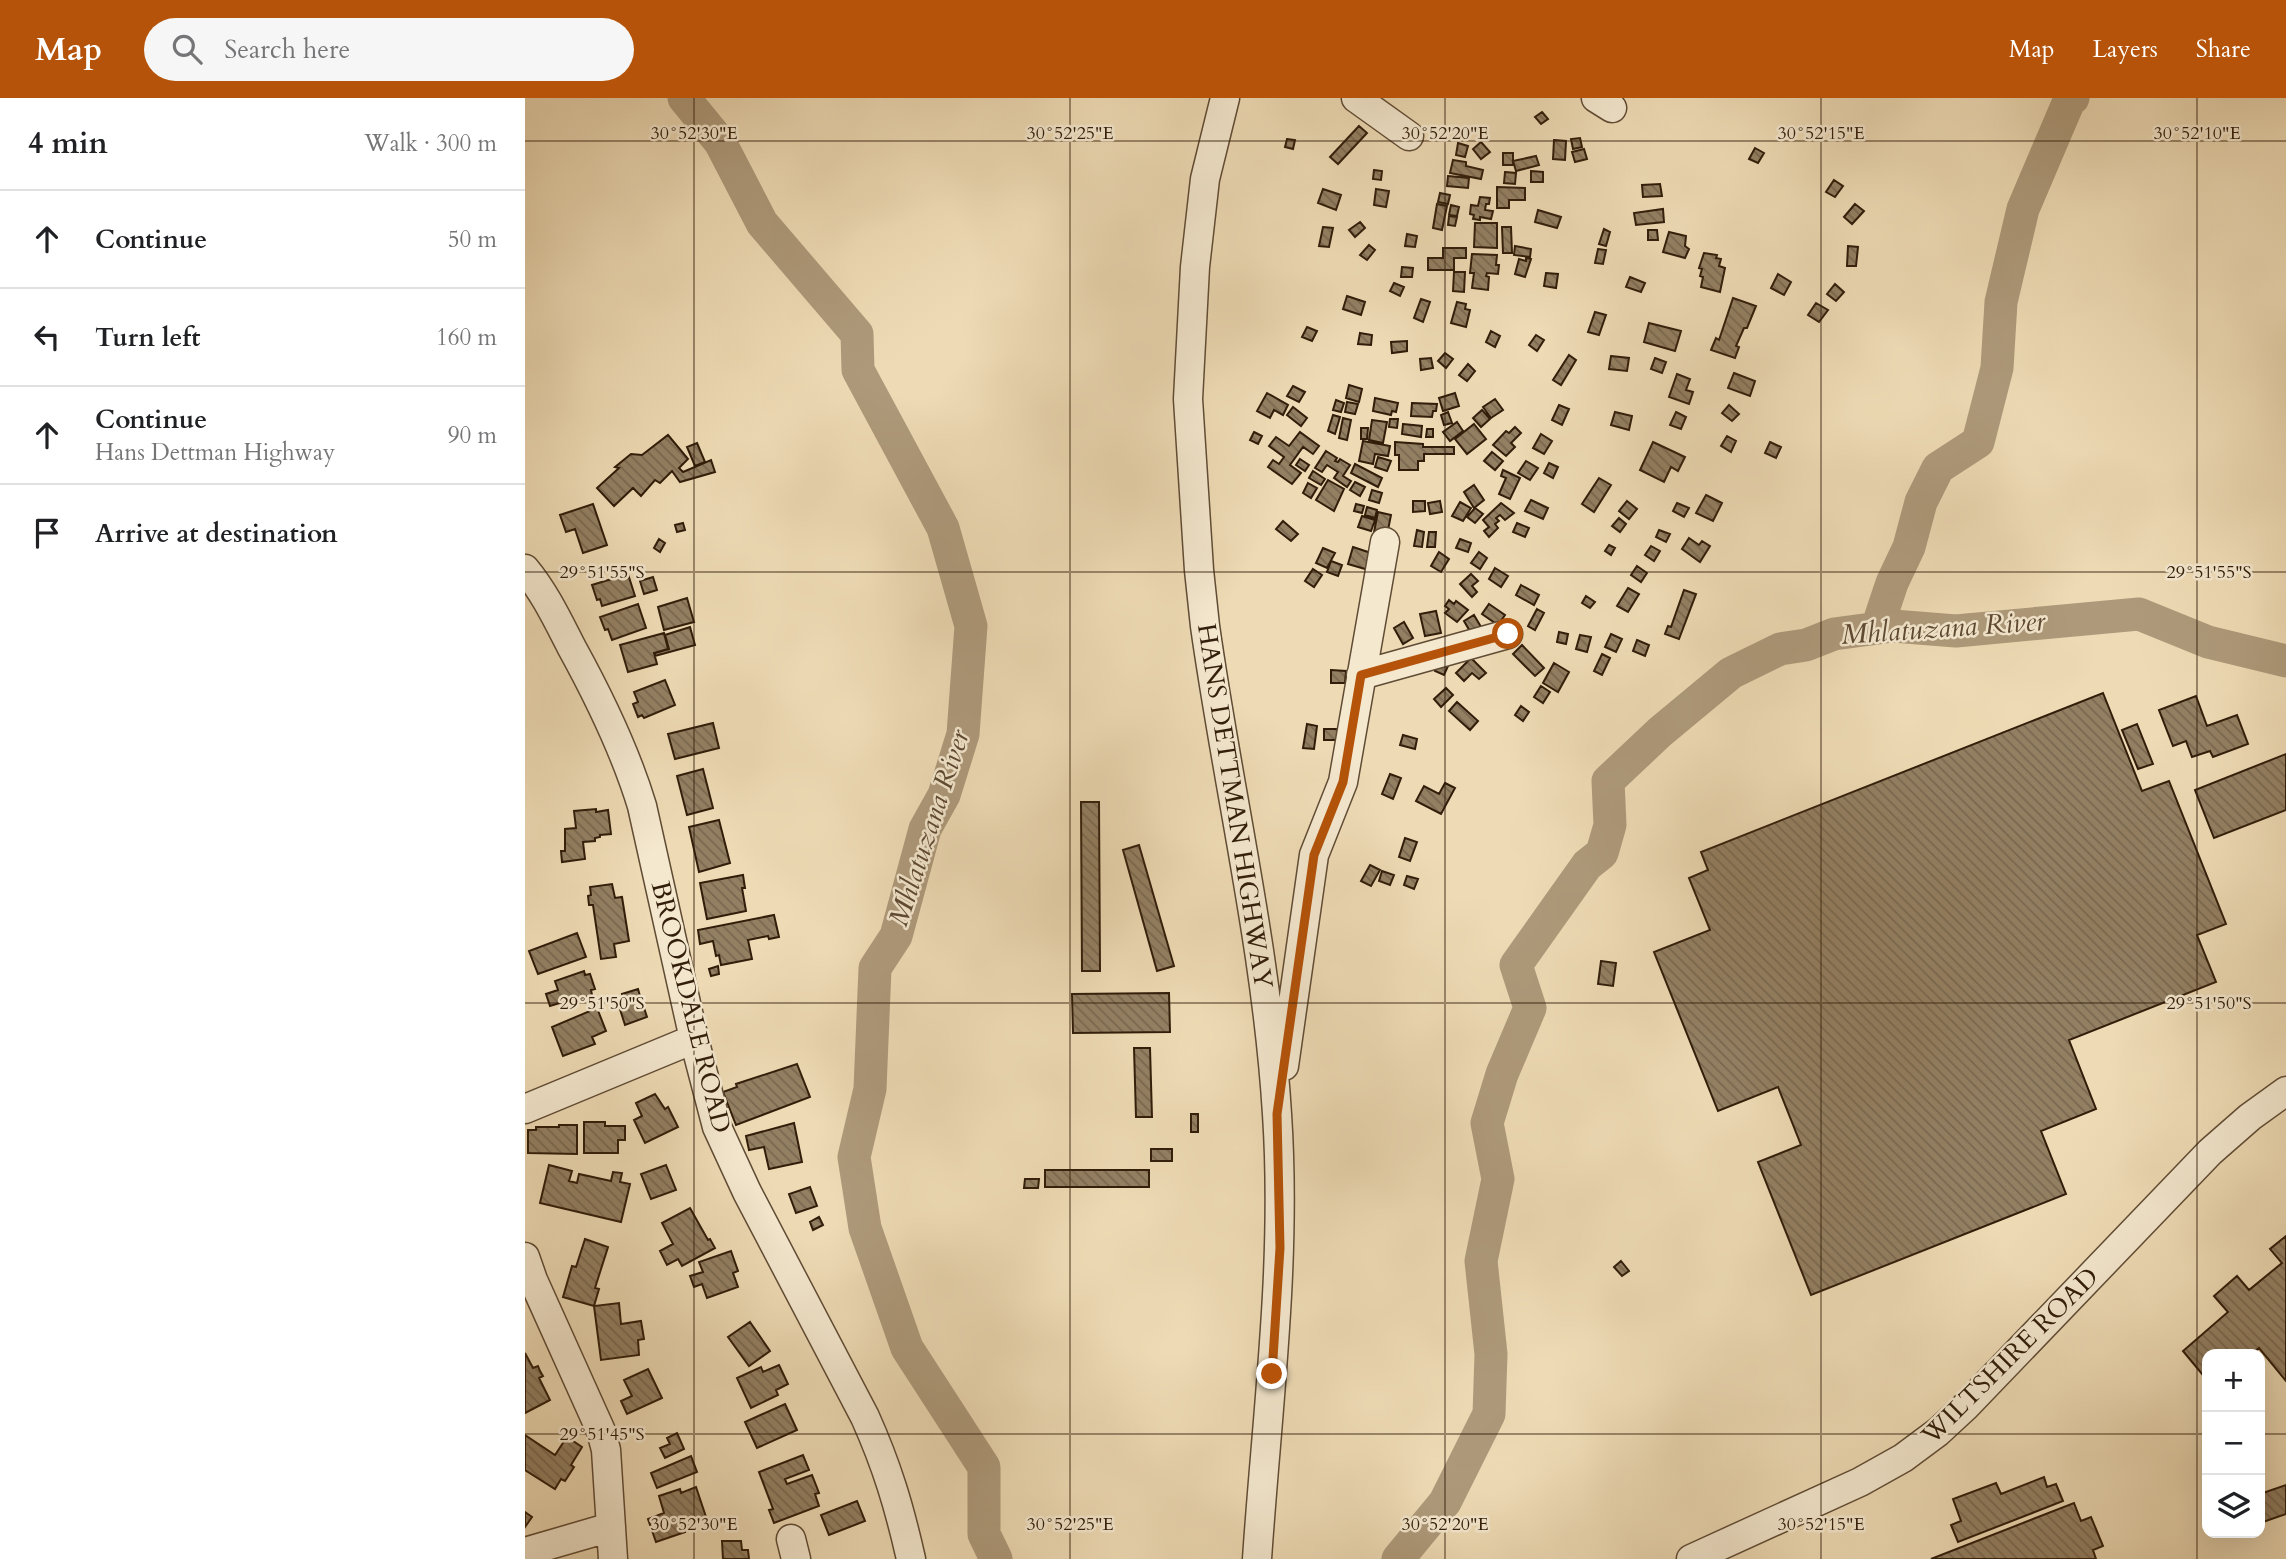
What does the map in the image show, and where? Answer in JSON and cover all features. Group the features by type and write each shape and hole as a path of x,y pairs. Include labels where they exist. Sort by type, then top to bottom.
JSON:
{"street":[{"name":"HANS DETTMAN HIGHWAY","path":"1226,98 1205,179 1195,267 1188,399 1196,534 1205,626 1264,988 1277,1114 1279,1288 1257,1559"},
{"path":"1356,98 1409,136"},
{"path":"1277,1114 1314,855 1343,782 1385,542"},
{"name":"BROOKDALE ROAD","path":"525,569 547,601 586,674 631,770 642,806 694,1039 717,1128 882,1454 898,1499 911,1559"},
{"path":"1361,675 1508,634"},
{"path":"525,1109 694,1039"},
{"name":"WILTSHIRE ROAD","path":"1691,1559 1860,1482 1903,1458 1938,1432 2210,1152 2250,1117 2286,1091"},
{"path":"525,1257 601,1431 606,1450 613,1559"},
{"path":"525,1552 611,1527"}],"building":[{"path":"1542,112 1548,119 1541,124 1535,117"},
{"path":"1359,126 1367,133 1338,164 1330,157"},
{"path":"1580,138 1582,147 1573,149 1571,139"},
{"path":"1287,139 1295,140 1293,149 1285,147"},
{"path":"1554,140 1566,141 1565,160 1553,159"},
{"path":"1481,142 1490,152 1481,159 1473,149"},
{"path":"1458,143 1468,146 1465,157 1456,155"},
{"path":"1755,148 1764,153 1758,163 1749,159"},
{"path":"1584,149 1587,159 1575,162 1572,152"},
{"path":"1503,153 1513,153 1513,165 1503,165"},
{"path":"1536,156 1539,165 1516,171 1513,161"},
{"path":"1453,160 1466,162 1466,166 1483,170 1481,179 1450,173"},
{"path":"1374,170 1382,171 1381,180 1373,179"},
{"path":"1531,171 1543,172 1543,182 1531,182"},
{"path":"1505,172 1516,173 1515,184 1504,183"},
{"path":"1448,176 1469,178 1468,188 1447,186"},
{"path":"1834,180 1843,186 1835,197 1826,192"},
{"path":"1660,184 1662,196 1643,197 1642,185"},
{"path":"1497,187 1525,188 1525,200 1509,200 1509,208 1497,208"},
{"path":"1323,189 1341,195 1336,210 1318,203"},
{"path":"1376,189 1389,191 1386,207 1374,205"},
{"path":"1440,193 1450,195 1448,204 1438,202"},
{"path":"1480,197 1490,198 1485,210 1493,211 1491,219 1473,219 1474,215 1470,214 1471,205 1478,206"},
{"path":"1437,204 1447,206 1442,230 1433,228"},
{"path":"1855,204 1864,211 1852,224 1844,217"},
{"path":"1451,205 1459,207 1457,216 1449,215"},
{"path":"1663,209 1664,222 1636,225 1634,213"},
{"path":"1538,210 1561,217 1557,228 1535,222"},
{"path":"1449,216 1457,217 1455,226 1448,225"},
{"path":"1360,222 1365,228 1355,237 1349,230"},
{"path":"1475,223 1497,223 1497,248 1474,247"},
{"path":"1323,227 1333,228 1329,247 1319,246"},
{"path":"1502,227 1511,227 1512,253 1503,253"},
{"path":"1604,229 1610,232 1606,246 1599,244"},
{"path":"1648,230 1657,230 1658,240 1648,240"},
{"path":"1669,232 1686,236 1685,246 1689,249 1685,258 1663,252"},
{"path":"1407,234 1417,236 1415,247 1405,246"},
{"path":"1369,245 1375,250 1367,260 1360,255"},
{"path":"1515,246 1531,249 1530,257 1514,255"},
{"path":"1848,246 1858,247 1856,266 1847,266"},
{"path":"1443,248 1466,248 1466,258 1454,258 1454,270 1428,270 1428,258 1443,258"},
{"path":"1598,249 1606,250 1603,264 1595,263"},
{"path":"1704,253 1717,255 1716,258 1721,259 1719,266 1725,268 1720,292 1701,287 1703,277 1700,276 1702,269 1699,268"},
{"path":"1472,254 1497,255 1498,274 1487,273 1488,290 1472,288"},
{"path":"1526,258 1531,259 1525,277 1515,274 1519,259 1526,261"},
{"path":"1402,267 1413,268 1412,277 1401,277"},
{"path":"1454,272 1465,272 1464,292 1453,291"},
{"path":"1546,273 1558,274 1556,288 1544,286"},
{"path":"1778,274 1791,282 1784,295 1771,288"},
{"path":"1630,277 1645,283 1641,292 1626,287"},
{"path":"1394,283 1404,287 1400,296 1390,291"},
{"path":"1835,284 1844,292 1836,301 1827,294"},
{"path":"1347,296 1365,302 1361,315 1343,309"},
{"path":"1733,298 1756,306 1736,346 1739,347 1735,358 1711,350 1716,338 1719,340"},
{"path":"1421,299 1430,302 1423,322 1414,318"},
{"path":"1457,302 1466,304 1465,309 1470,310 1466,327 1451,323"},
{"path":"1816,303 1828,310 1819,322 1808,315"},
{"path":"1595,312 1606,315 1599,335 1588,332"},
{"path":"1649,323 1681,331 1675,351 1644,342"},
{"path":"1307,327 1317,331 1312,341 1302,337"},
{"path":"1491,331 1500,336 1495,347 1486,342"},
{"path":"1360,333 1372,335 1371,345 1358,344"},
{"path":"1536,335 1544,340 1537,351 1529,345"},
{"path":"1407,341 1407,351 1392,353 1391,342"},
{"path":"1445,353 1453,359 1446,368 1438,361"},
{"path":"1569,355 1576,360 1561,385 1553,380"},
{"path":"1611,356 1629,358 1627,371 1609,369"},
{"path":"1431,358 1433,368 1421,370 1420,359"},
{"path":"1655,358 1666,362 1662,373 1651,369"},
{"path":"1468,364 1475,371 1467,381 1459,375"},
{"path":"1734,373 1755,381 1750,396 1728,388"},
{"path":"1677,374 1690,379 1686,390 1693,392 1689,404 1669,397"},
{"path":"1349,385 1362,389 1359,402 1346,398"},
{"path":"1293,386 1305,392 1299,402 1287,396"},
{"path":"1267,393 1288,405 1283,415 1274,410 1270,418 1257,411"},
{"path":"1455,393 1459,406 1443,411 1439,398"},
{"path":"1375,398 1398,403 1396,412 1392,411 1391,415 1373,411"},
{"path":"1495,399 1503,410 1491,418 1483,407"},
{"path":"1336,400 1344,403 1341,412 1333,410"},
{"path":"1347,402 1358,404 1355,414 1345,412"},
{"path":"1412,403 1437,404 1436,411 1433,411 1432,417 1411,416"},
{"path":"1559,405 1569,409 1562,425 1552,420"},
{"path":"1729,405 1739,414 1732,421 1722,413"},
{"path":"1293,407 1307,418 1301,426 1287,415"},
{"path":"1482,410 1490,419 1481,427 1473,418"},
{"path":"1448,412 1452,423 1444,425 1441,415"},
{"path":"1615,412 1632,416 1629,430 1611,425"},
{"path":"1676,412 1686,417 1681,429 1670,425"},
{"path":"1333,415 1340,417 1335,434 1328,431"},
{"path":"1343,418 1351,420 1347,440 1339,438"},
{"path":"1390,419 1398,419 1397,428 1389,427"},
{"path":"1372,420 1387,422 1383,443 1369,440"},
{"path":"1457,422 1463,431 1450,441 1443,432"},
{"path":"1403,424 1422,426 1421,437 1402,434"},
{"path":"1474,424 1486,439 1467,454 1455,439"},
{"path":"1515,427 1521,433 1511,443 1515,447 1506,456 1493,445 1506,431 1509,433"},
{"path":"1361,428 1368,428 1367,439 1361,439"},
{"path":"1427,429 1433,429 1433,437 1426,437"},
{"path":"1254,432 1262,436 1258,444 1250,440"},
{"path":"1300,432 1319,446 1313,454 1303,447 1290,465 1301,473 1292,484 1268,467 1273,460 1279,464 1284,457 1269,446 1276,437 1289,446"},
{"path":"1541,434 1552,441 1544,454 1533,448"},
{"path":"668,435 688,459 679,468 683,472 711,460 715,472 680,482 672,471 660,483 655,480 641,496 633,488 614,506 597,488 619,468 615,467 631,454 642,455"},
{"path":"1727,436 1736,441 1731,452 1721,446"},
{"path":"1363,441 1390,446 1388,456 1375,454 1373,464 1359,461"},
{"path":"1395,442 1423,444 1423,447 1454,447 1454,454 1424,454 1424,461 1418,461 1418,470 1399,470 1399,455 1395,455"},
{"path":"1653,442 1685,457 1678,471 1671,467 1664,482 1640,470"},
{"path":"1770,442 1781,447 1776,458 1765,453"},
{"path":"697,443 705,462 695,466 687,447"},
{"path":"1326,451 1337,458 1335,461 1340,459 1350,465 1343,476 1351,481 1347,487 1334,478 1338,472 1327,465 1322,472 1315,468"},
{"path":"1492,452 1503,461 1495,470 1484,461"},
{"path":"1378,457 1391,461 1387,471 1375,467"},
{"path":"1300,459 1309,465 1305,471 1296,465"},
{"path":"1526,461 1538,468 1530,480 1518,473"},
{"path":"1549,463 1558,467 1553,478 1544,473"},
{"path":"1355,464 1382,478 1378,487 1351,473"},
{"path":"1503,470 1520,478 1510,499 1499,494 1506,478 1501,476"},
{"path":"1313,471 1325,479 1321,485 1309,478"},
{"path":"1599,478 1611,485 1594,512 1582,504"},
{"path":"1328,480 1344,489 1334,511 1316,500"},
{"path":"1355,482 1365,487 1360,496 1350,490"},
{"path":"1308,483 1317,488 1311,498 1303,493"},
{"path":"1474,485 1484,500 1474,508 1464,492"},
{"path":"1372,490 1382,493 1379,503 1369,500"},
{"path":"1706,495 1722,503 1713,521 1696,513"},
{"path":"1531,500 1548,508 1543,519 1525,511"},
{"path":"1413,501 1425,501 1425,511 1413,512"},
{"path":"1440,501 1442,512 1430,514 1428,503"},
{"path":"1627,501 1637,509 1629,519 1619,511"},
{"path":"1460,502 1471,508 1463,521 1452,516"},
{"path":"1501,503 1514,513 1505,520 1500,515 1496,518 1499,521 1495,524 1498,528 1489,537 1484,531 1489,527 1483,520"},
{"path":"1677,503 1689,508 1684,517 1673,511"},
{"path":"593,504 607,545 583,553 575,529 566,532 560,515"},
{"path":"1356,504 1364,506 1362,513 1354,511"},
{"path":"1367,507 1377,510 1375,518 1365,515"},
{"path":"1475,508 1483,514 1475,523 1467,517"},
{"path":"1378,512 1391,515 1387,535 1374,532"},
{"path":"1362,516 1375,520 1371,531 1358,527"},
{"path":"1619,518 1626,524 1620,532 1612,526"},
{"path":"1283,521 1298,534 1291,541 1276,529"},
{"path":"683,523 685,530 677,532 675,525"},
{"path":"1517,523 1529,528 1525,537 1513,532"},
{"path":"1417,530 1424,532 1422,547 1414,546"},
{"path":"1659,530 1670,534 1666,542 1656,537"},
{"path":"1429,532 1436,532 1435,547 1427,547"},
{"path":"1689,538 1699,545 1702,541 1710,546 1700,562 1682,549"},
{"path":"659,539 665,543 660,552 654,548"},
{"path":"1460,539 1471,543 1468,552 1456,548"},
{"path":"1609,545 1615,548 1611,555 1605,551"},
{"path":"1651,546 1660,551 1654,561 1645,555"},
{"path":"1353,547 1377,555 1372,571 1348,564"},
{"path":"1323,548 1335,553 1327,568 1316,563"},
{"path":"1439,552 1449,559 1441,572 1431,566"},
{"path":"1479,552 1487,558 1480,569 1471,563"},
{"path":"1331,561 1342,565 1338,576 1327,572"},
{"path":"1637,566 1647,573 1641,582 1631,575"},
{"path":"1495,568 1508,576 1501,587 1489,579"},
{"path":"1313,569 1322,575 1314,587 1305,581"},
{"path":"628,574 635,596 602,606 592,585"},
{"path":"1471,574 1478,581 1472,586 1477,592 1472,597 1460,584"},
{"path":"653,577 657,590 644,594 640,581"},
{"path":"1521,585 1539,595 1534,605 1516,595"},
{"path":"1628,588 1639,594 1628,612 1617,606"},
{"path":"1684,590 1696,594 1679,639 1665,634 1668,626 1671,627"},
{"path":"1586,596 1595,602 1590,608 1582,603"},
{"path":"687,598 694,622 664,630 658,607"},
{"path":"1449,600 1454,604 1456,601 1468,610 1457,622 1445,613 1449,609 1445,606"},
{"path":"638,604 646,628 612,640 600,617"},
{"path":"1489,604 1505,615 1498,625 1482,614"},
{"path":"1537,609 1544,613 1535,630 1528,626"},
{"path":"1436,611 1441,633 1425,636 1420,614"},
{"path":"1474,615 1481,627 1471,633 1464,621"},
{"path":"1404,622 1413,638 1403,644 1394,628"},
{"path":"690,627 695,645 655,656 655,653 669,649 665,635"},
{"path":"1559,632 1568,634 1566,644 1557,642"},
{"path":"664,633 668,649 654,653 657,664 628,672 620,645"},
{"path":"1611,634 1622,639 1616,652 1605,647"},
{"path":"1580,635 1591,637 1587,652 1576,649"},
{"path":"1637,640 1649,645 1645,656 1633,651"},
{"path":"1522,645 1544,668 1535,676 1513,654"},
{"path":"1602,654 1610,658 1602,675 1594,671"},
{"path":"1471,658 1486,673 1479,679 1472,673 1464,681 1456,673"},
{"path":"1438,662 1448,666 1444,675 1435,671"},
{"path":"1554,663 1569,672 1558,692 1543,683"},
{"path":"1331,670 1346,671 1345,683 1331,683"},
{"path":"665,680 675,705 644,718 642,715 638,717 633,704 638,702 634,692"},
{"path":"1541,686 1550,692 1543,703 1534,697"},
{"path":"1446,688 1453,695 1441,707 1434,699"},
{"path":"2103,693 2142,791 2169,781 2226,924 2197,935 2216,982 2069,1040 2096,1109 2041,1131 2066,1194 1811,1295 1758,1162 1801,1145 1778,1087 1718,1111 1654,952 1710,930 1689,878 1708,870 1701,852"},
{"path":"2196,696 2207,726 2237,715 2248,744 2213,757 2210,751 2192,757 2186,741 2173,746 2159,710"},
{"path":"1457,702 1478,721 1470,730 1449,711"},
{"path":"1521,706 1529,712 1523,721 1515,715"},
{"path":"713,723 719,748 675,759 668,734"},
{"path":"1307,724 1317,726 1314,749 1303,748"},
{"path":"2137,724 2153,764 2138,769 2122,730"},
{"path":"1324,729 1338,729 1337,740 1324,740"},
{"path":"1403,735 1417,739 1415,749 1400,745"},
{"path":"2286,754 2286,810 2214,838 2195,790"},
{"path":"703,769 713,808 687,815 677,776"},
{"path":"1390,774 1401,778 1393,799 1382,794"},
{"path":"1445,783 1455,788 1441,814 1416,801 1424,786 1439,794"},
{"path":"1081,802 1099,802 1100,971 1082,971"},
{"path":"596,809 596,812 608,810 611,834 600,835 595,841 583,842 585,859 562,862 565,829 576,828 574,811"},
{"path":"719,820 730,863 699,872 689,827"},
{"path":"1405,838 1417,842 1410,861 1399,857"},
{"path":"1139,845 1174,966 1157,971 1123,850"},
{"path":"1370,865 1380,870 1371,886 1361,881"},
{"path":"1382,871 1394,875 1390,885 1379,881"},
{"path":"743,875 746,911 707,919 700,883"},
{"path":"1407,876 1418,879 1414,889 1404,885"},
{"path":"612,884 615,898 622,897 629,941 614,944 616,957 601,959 593,905 589,905 588,896 591,895 590,887"},
{"path":"774,915 779,937 748,940 752,959 721,965 713,941 700,944 698,930"},
{"path":"577,933 586,957 538,974 529,951"},
{"path":"1601,961 1616,963 1613,986 1598,984"},
{"path":"718,966 719,974 711,976 709,969"},
{"path":"584,971 585,975 590,974 595,989 591,990 592,995 550,1006 546,994 558,990 555,981"},
{"path":"638,989 640,996 624,1001 622,994"},
{"path":"1169,993 1170,1032 1073,1033 1072,994"},
{"path":"640,996 647,1017 625,1025 618,1003"},
{"path":"597,1008 606,1031 592,1037 595,1044 563,1056 552,1027"},
{"path":"1134,1048 1150,1048 1152,1117 1136,1117"},
{"path":"797,1064 810,1097 736,1125 723,1092 737,1087 736,1084"},
{"path":"655,1094 665,1109 668,1107 678,1127 645,1143 634,1120 642,1116 636,1103"},
{"path":"1191,1114 1198,1114 1198,1132 1191,1132"},
{"path":"584,1122 625,1126 625,1140 618,1140 618,1153 584,1153"},
{"path":"794,1123 802,1162 769,1169 764,1147 749,1150 746,1136"},
{"path":"577,1125 577,1154 528,1153 528,1130"},
{"path":"1151,1149 1172,1149 1172,1161 1151,1161"},
{"path":"549,1165 572,1171 569,1181 577,1183 579,1174 611,1181 613,1172 622,1173 620,1182 630,1184 621,1222 540,1203"},
{"path":"666,1165 676,1190 651,1199 641,1174"},
{"path":"1045,1170 1149,1170 1149,1187 1045,1187"},
{"path":"1025,1179 1039,1179 1038,1188 1024,1188"},
{"path":"810,1187 817,1206 796,1213 789,1194"},
{"path":"690,1208 715,1248 682,1266 678,1259 667,1265 660,1251 673,1244 662,1223"},
{"path":"819,1217 823,1225 813,1230 810,1222"},
{"path":"2286,1236 2286,1381 2265,1355 2265,1349 2259,1348 2202,1349 2202,1374 2183,1351 2228,1312 2214,1296 2237,1276 2249,1290 2282,1263 2270,1249"},
{"path":"585,1239 608,1247 595,1288 599,1289 594,1306 563,1297 572,1266 576,1267"},
{"path":"731,1251 738,1271 733,1273 738,1287 707,1298 702,1284 694,1287 690,1276 703,1272 699,1262"},
{"path":"1621,1261 1629,1271 1622,1276 1614,1267"},
{"path":"619,1303 621,1324 641,1321 644,1339 638,1340 639,1355 601,1360 594,1306"},
{"path":"750,1322 770,1351 749,1366 728,1337"},
{"path":"525,1353 533,1368 538,1366 543,1376 539,1378 550,1400 525,1413"},
{"path":"779,1365 788,1384 776,1390 778,1395 751,1408 737,1378 761,1367 763,1372"},
{"path":"648,1369 662,1398 627,1414 621,1401 632,1396 624,1380"},
{"path":"785,1404 797,1430 757,1448 745,1422"},
{"path":"677,1433 684,1449 665,1458 660,1448 670,1444 667,1438"},
{"path":"525,1435 555,1455 567,1437 582,1447 565,1481 561,1479 555,1489 525,1470"},
{"path":"803,1455 809,1470 785,1479 787,1484 812,1475 819,1493 815,1494 819,1506 774,1523 769,1510 773,1509 759,1472"},
{"path":"691,1456 697,1472 657,1488 651,1473"},
{"path":"2044,1477 2047,1487 2056,1484 2063,1501 1958,1542 1951,1525 1961,1521 1953,1499 1996,1483 2001,1494"},
{"path":"2286,1485 2286,1514 2265,1521 2265,1492"},
{"path":"696,1487 707,1520 684,1528 685,1532 656,1542 648,1519 664,1513 659,1496 680,1489 681,1493"},
{"path":"857,1501 865,1521 829,1535 821,1515"},
{"path":"2074,1503 2081,1521 2091,1517 2103,1546 2093,1550 2096,1559 1931,1559"},
{"path":"525,1512 532,1517 525,1527"},
{"path":"722,1541 741,1541 742,1550 748,1550 749,1559 723,1559"}],"waterway":[{"name":"Mhlatuzana River","path":"684,98 720,142 762,223 857,334 858,370 943,528 971,626 963,734 944,795 925,829 896,936 875,968 870,1089 854,1157 865,1228 907,1348 984,1467 984,1534 996,1559"},
{"path":"1877,628 1892,583 1909,547 1921,502 1938,468 1978,442 1997,368 2001,302 2023,209 2069,101 2073,98"},
{"name":"Mhlatuzana River","path":"1398,1559 1445,1502 1489,1414 1491,1354 1481,1261 1498,1179 1487,1123 1502,1074 1530,1008 1516,965 1587,865 1602,853 1610,825 1608,781 1660,732 1731,673 1780,649 1806,645 1834,634 1893,626 1956,631 2139,614 2208,642 2286,661"}],"route":[{"path":"1272,1374 1280,1248 1277,1114 1314,855 1343,782 1361,675 1508,634"}]}
